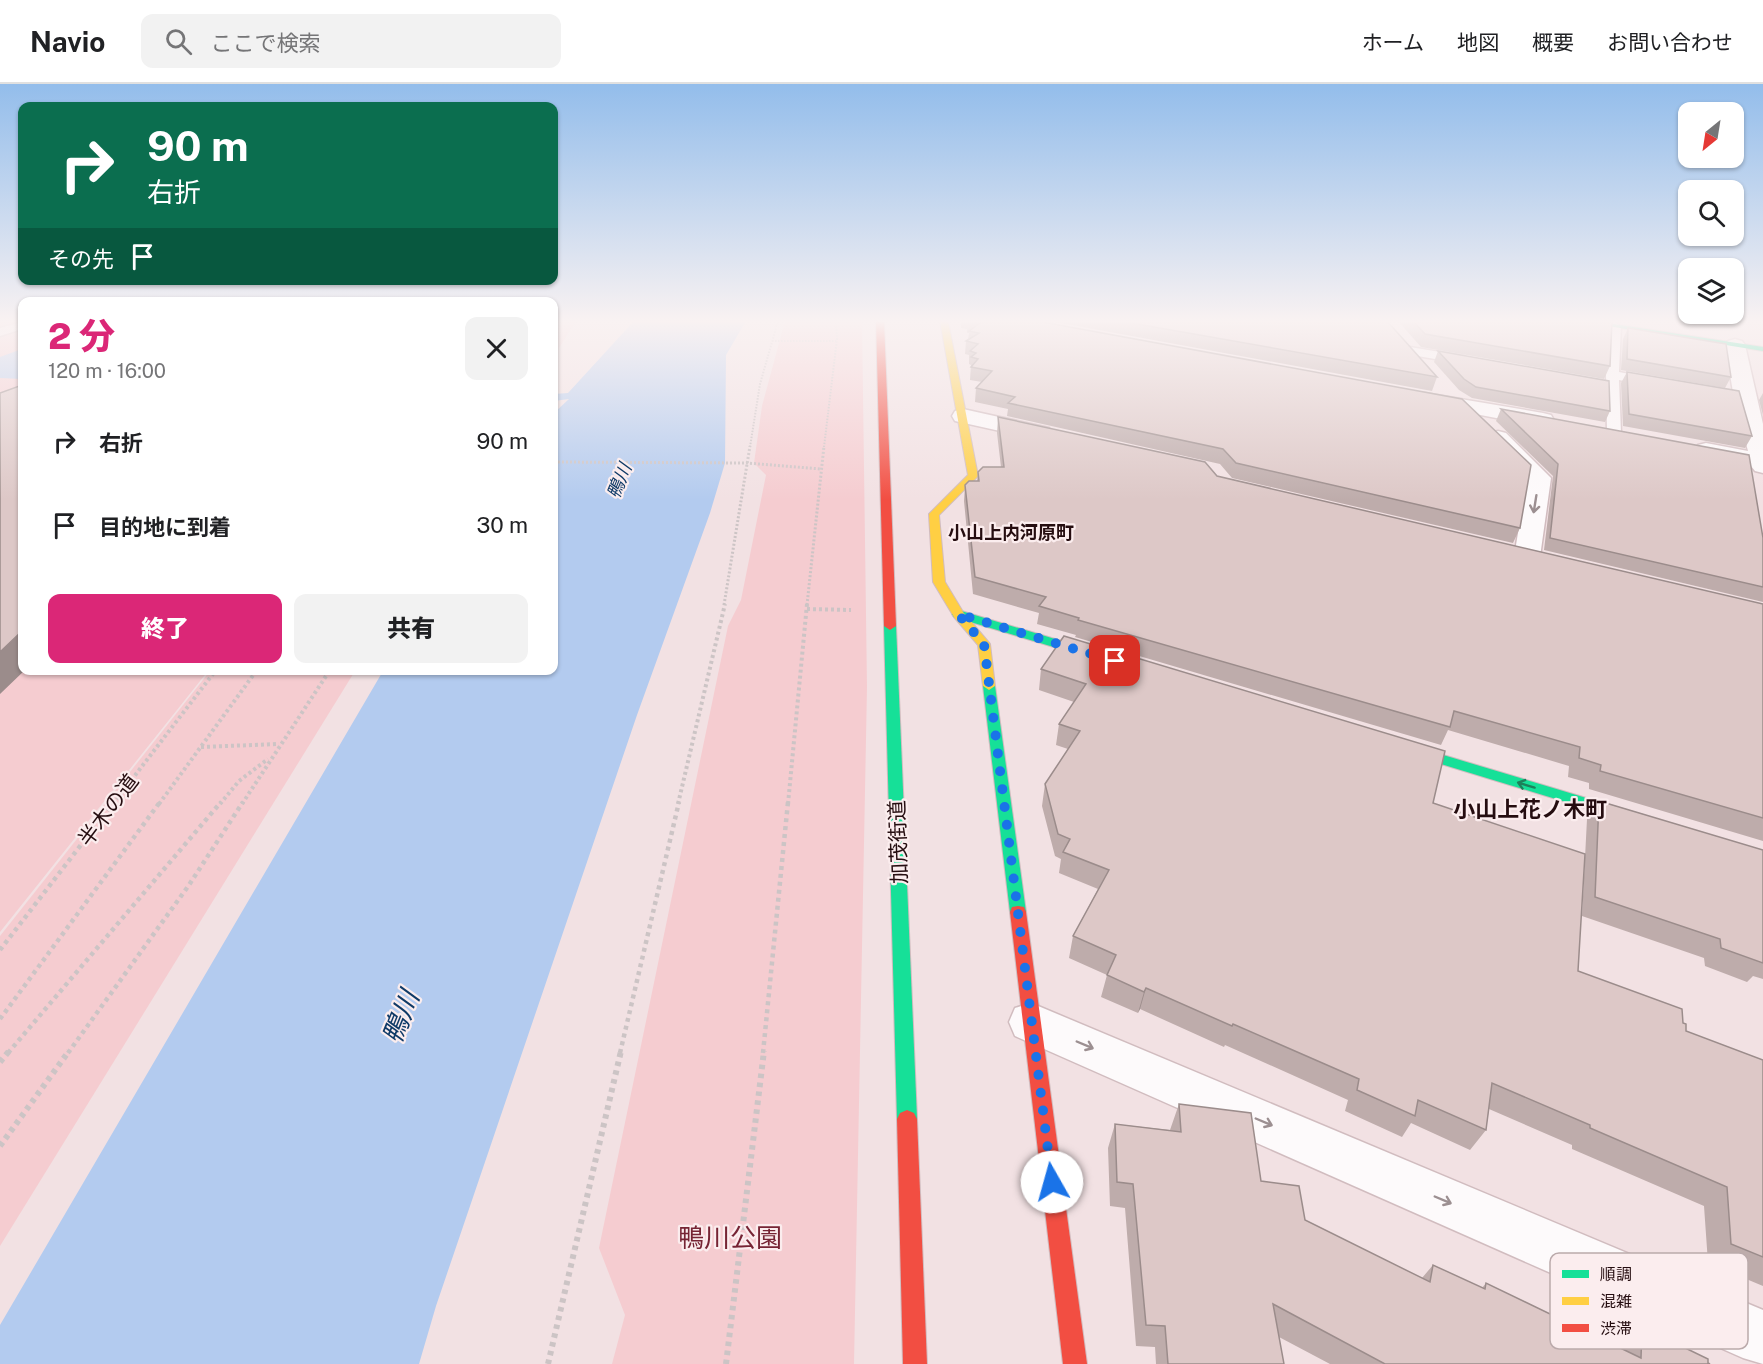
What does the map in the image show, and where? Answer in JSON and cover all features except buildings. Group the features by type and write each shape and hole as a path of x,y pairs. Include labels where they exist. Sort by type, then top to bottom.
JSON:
{"street":[{"name":"加茂街道","path":"882,381 915,1364"},
{"path":"956,381 973,476 934,514 939,582 958,614 984,644 1075,1364"},
{"path":"1437,381 1539,478 1527,557"},
{"path":"1738,381 1740,397 1763,463"},
{"path":"1409,396 1558,423"},
{"path":"963,416 1065,439"},
{"path":"1592,429 1637,437"},
{"path":"1683,446 1763,463"},
{"path":"958,614 1117,662"},
{"path":"1389,744 1650,822"},
{"path":"1032,1022 1566,1253"},
{"path":"1748,1332 1763,1338"}],"lane":[{"path":"1614,433 1608,382 1668,385"}],"path":[{"path":"548,1364 729,585 761,381"},
{"path":"726,1364 757,1119 831,381"},
{"path":"558,462 747,463 821,469"},
{"path":"807,609 856,610"},
{"name":"半木の道","path":"0,950 212,675"},
{"path":"0,1020 253,675"},
{"path":"0,1146 189,885 327,675"},
{"path":"201,747 280,744"},
{"path":"0,1062 238,781 271,757"}],"green space":[{"path":"0,381 18,381 18,675 205,675 0,932"},
{"name":"鴨川公園","path":"769,381 863,381 867,687 854,1364 612,1364 625,1315 599,1248 728,626 741,600 766,475 754,463 762,406"},
{"path":"207,675 353,675 0,1246 0,936"}],"water":[{"name":"鴨川","path":"579,381 726,381 725,463 710,513 637,715 436,1306 419,1364 0,1364 0,1325 381,675 558,675 558,409 569,399 558,400 558,394 568,393"}],"traffic: fast":[{"path":"958,614 1101,657"},
{"path":"890,626 907,1119"},
{"path":"989,686 1018,912"},
{"path":"1400,747 1638,819"}],"traffic: slow":[{"path":"955,381 973,476 934,514 939,582 958,614 984,644 989,686"}],"traffic: jam":[{"path":"882,381 890,626"},
{"path":"1018,912 1075,1364"},
{"path":"907,1119 915,1364"}],"district":[{"name":"小山上内河原町","path":"1011,532"},
{"name":"小山上花ノ木町","path":"1530,809"}],"route":[{"path":"1052,1182 984,644 958,614 1115,661"}]}
